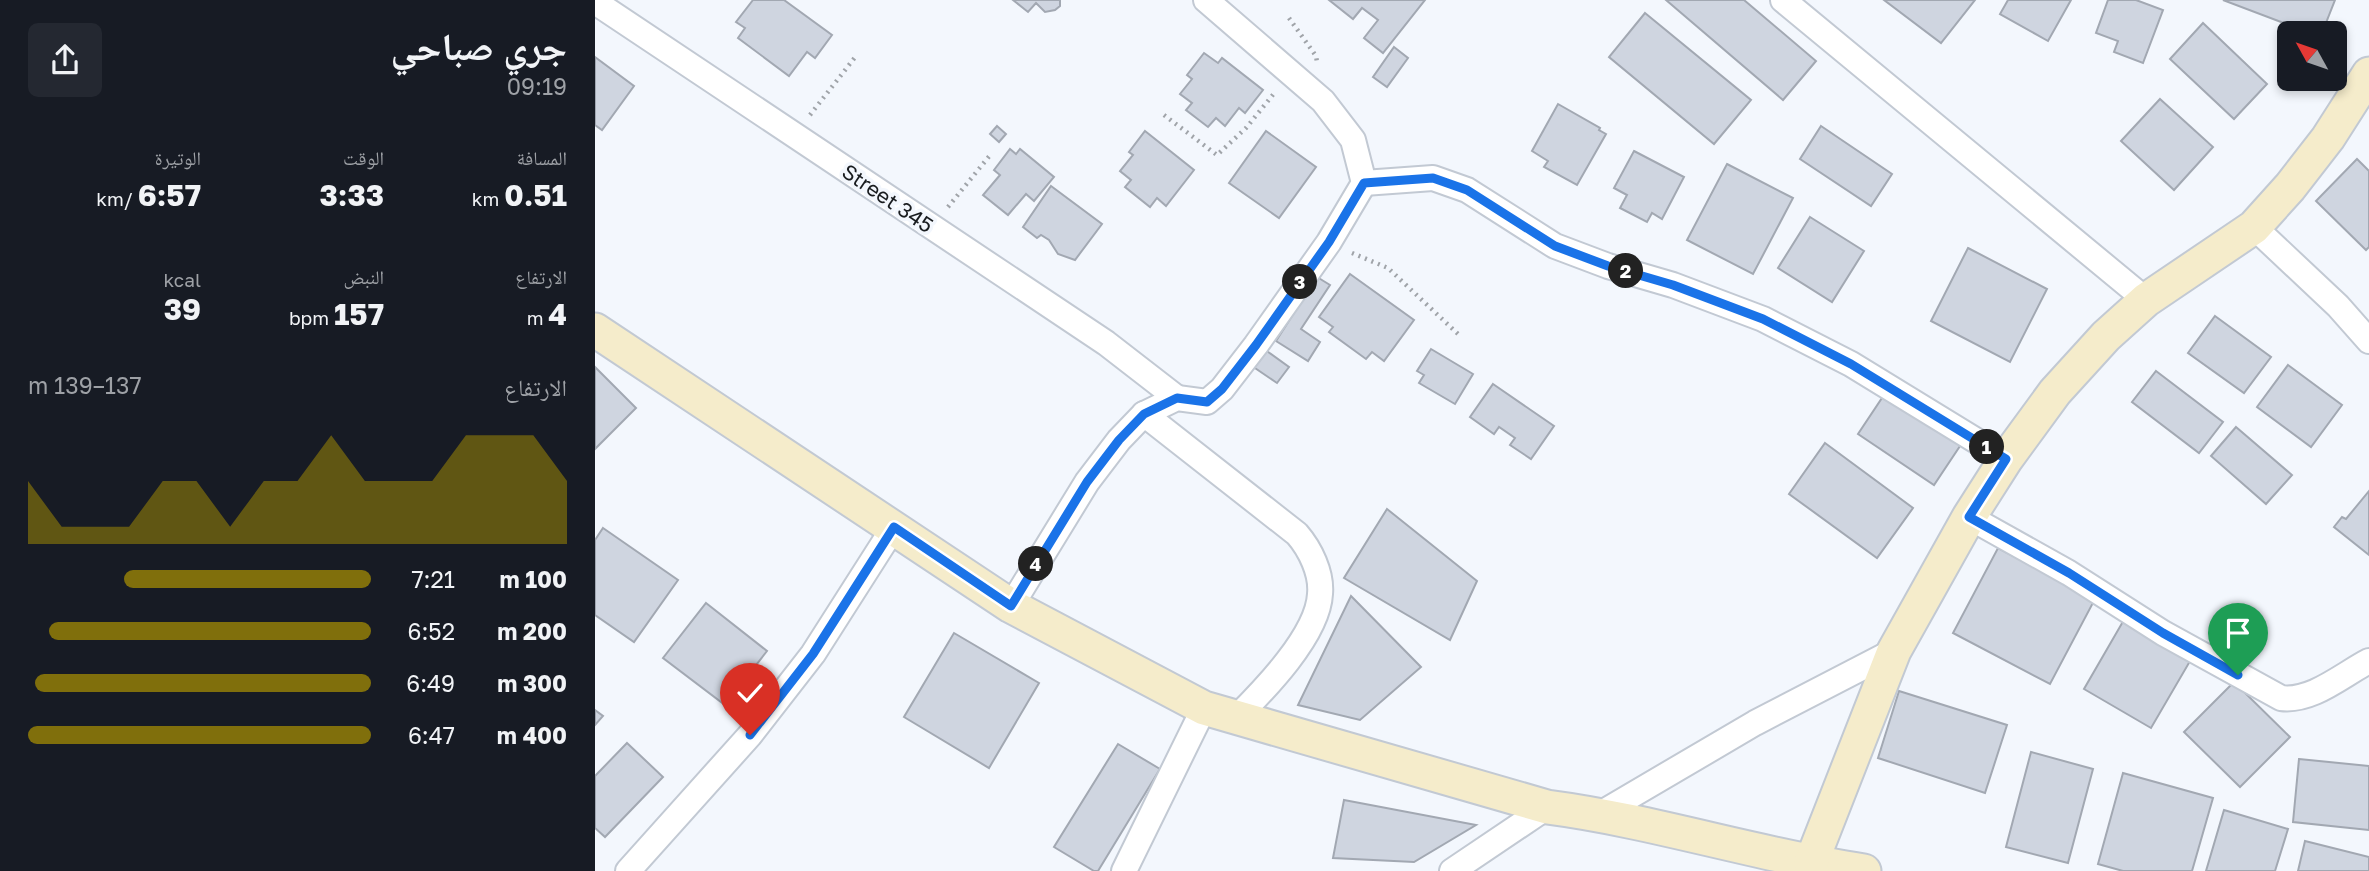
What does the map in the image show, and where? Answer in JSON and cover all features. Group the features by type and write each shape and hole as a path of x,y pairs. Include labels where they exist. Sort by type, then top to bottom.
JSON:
{"main road":[{"path":"1809,867 1894,651 1969,517 2006,459 2055,392 2106,337 2146,300 2254,227 2290,187 2328,138 2369,74"},
{"path":"595,330 1011,606 1203,708 1547,807 1600,814 1809,867 1864,871"}],"street":[{"path":"1011,606 1087,482 1119,440 1144,414 1177,398 1207,402 1222,389 1329,242 1364,183 1353,140 1323,101 1292,71 1206,0"},
{"name":"Street 345","path":"595,2 1106,343 1177,398"},
{"path":"1798,5 2146,300"},
{"path":"1364,183 1433,178 1467,190 1555,246 1608,266 1673,285 1763,319 1851,364 2006,459"},
{"path":"2254,227 2338,306 2369,341"},
{"path":"1144,414 1297,534 1308,547 1316,569 1321,590 1314,618 1275,679 1236,718"},
{"path":"1969,517 2069,573 2163,633 2281,698 2300,698 2369,661"},
{"path":"628,871 750,735 790,684 813,654 894,527"},
{"path":"1600,814 1755,723 1894,651"},
{"path":"1124,871 1203,708"},
{"path":"1451,871 1547,807"}],"path":[{"path":"797,137 814,108 856,56"},
{"path":"1164,115 1217,155 1246,128 1292,71"},
{"path":"932,227 991,154"},
{"path":"1329,242 1388,268 1458,334"}],"building":[{"path":"753,0 784,0 832,35 815,58 807,52 789,76 738,38 745,28 736,22"},
{"path":"1013,0 1060,0 1060,6 1045,12 1036,3 1028,12"},
{"path":"1329,0 1425,0 1383,53 1364,38 1378,20 1362,8 1353,19"},
{"path":"1666,0 1744,0 1816,61 1783,100"},
{"path":"1884,0 1975,0 1941,43"},
{"path":"2008,0 2071,0 2048,41 2000,14"},
{"path":"2108,0 2136,0 2163,10 2143,63 2114,52 2118,41 2096,33"},
{"path":"2223,0 2335,0 2327,21 2278,21"},
{"path":"1645,13 1751,100 1714,144 1609,57"},
{"path":"2203,23 2267,84 2234,119 2170,59"},
{"path":"1394,47 1408,58 1387,87 1373,77"},
{"path":"1204,53 1218,63 1222,58 1263,90 1245,113 1239,108 1225,126 1216,118 1208,127 1186,110 1192,103 1180,94 1192,79 1187,75"},
{"path":"595,57 634,86 602,130 595,125"},
{"path":"2160,99 2213,147 2174,190 2121,141"},
{"path":"1558,104 1606,134 1577,185 1544,167 1548,161 1532,151"},
{"path":"997,126 1006,134 999,142 990,134"},
{"path":"1821,126 1892,174 1871,206 1800,159"},
{"path":"1145,131 1194,170 1166,206 1157,198 1150,207 1125,187 1131,180 1120,171 1133,155 1129,152"},
{"path":"1266,131 1316,167 1279,218 1229,183"},
{"path":"1010,149 1016,154 1020,149 1054,177 1034,201 1026,194 1008,215 983,195 1000,175 994,170"},
{"path":"1634,151 1684,177 1662,219 1652,213 1647,222 1620,208 1627,195 1614,188"},
{"path":"2357,159 2369,171 2369,247 2366,250 2316,201"},
{"path":"1727,164 1793,198 1753,274 1687,240"},
{"path":"1051,186 1102,224 1075,260 1058,254 1049,240 1041,235 1037,238 1023,227"},
{"path":"1810,217 1864,251 1832,302 1778,268"},
{"path":"1968,248 2047,289 2010,362 1931,321"},
{"path":"1350,274 1414,320 1384,361 1372,352 1366,359 1329,332 1333,327 1319,317"},
{"path":"1317,277 1330,285 1301,329 1320,342 1308,361 1276,341"},
{"path":"2215,316 2271,357 2244,393 2188,353"},
{"path":"1264,349 1289,367 1277,383 1252,366"},
{"path":"1431,349 1473,374 1455,404 1419,383 1424,375 1417,371"},
{"path":"2288,365 2342,405 2311,447 2257,407"},
{"path":"595,367 636,408 595,449"},
{"path":"2156,371 2223,422 2199,453 2132,402"},
{"path":"1493,384 1554,426 1531,459 1510,445 1515,438 1499,427 1494,434 1470,417"},
{"path":"1886,392 1962,443 1934,485 1858,434"},
{"path":"2236,427 2292,475 2266,504 2211,456"},
{"path":"1825,443 1913,508 1877,558 1789,494"},
{"path":"2369,491 2369,555 2334,527 2342,517 2346,519"},
{"path":"1387,509 1477,581 1450,640 1344,578"},
{"path":"603,528 678,580 634,642 595,615 595,540"},
{"path":"1998,548 2095,599 2050,684 1953,633"},
{"path":"1351,596 1421,667 1360,720 1298,705"},
{"path":"706,603 767,651 725,705 663,658"},
{"path":"2125,618 2193,656 2151,728 2084,689"},
{"path":"954,633 1039,683 989,768 904,717"},
{"path":"2234,682 2290,737 2240,787 2184,732"},
{"path":"1899,691 2007,725 1985,793 1878,758"},
{"path":"595,710 603,716 595,725"},
{"path":"627,743 663,777 605,837 595,828 595,776"},
{"path":"1118,744 1160,769 1098,871 1094,871 1054,847"},
{"path":"2031,752 2093,769 2068,863 2006,847"},
{"path":"2299,759 2369,766 2369,830 2293,822"},
{"path":"2123,773 2213,798 2192,871 2123,871 2098,864"},
{"path":"1344,800 1476,825 1414,862 1333,858"},
{"path":"2224,810 2288,829 2275,871 2206,871"},
{"path":"2305,841 2369,857 2369,871 2298,871"}],"route":[{"path":"750,735 813,654 894,527 1011,606 1087,482 1119,440 1144,414 1177,398 1207,402 1222,389 1329,242 1364,183 1433,178 1467,190 1555,246 1608,266 1673,285 1763,319 1851,364 2006,459 1969,517 2069,573 2163,633 2238,675"}]}
